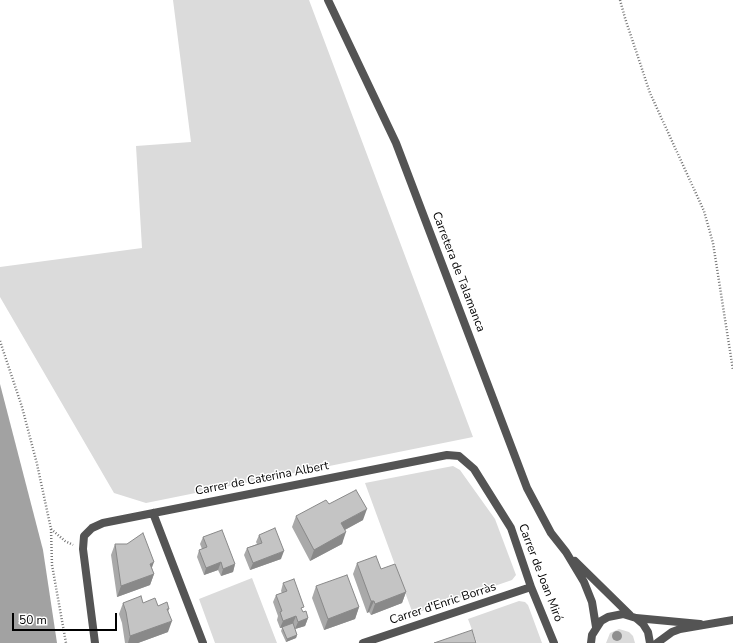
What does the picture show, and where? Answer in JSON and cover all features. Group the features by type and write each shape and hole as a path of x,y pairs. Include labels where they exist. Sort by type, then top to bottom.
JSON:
{"street":[{"name":"Carretera de Talamanca","path":"328,0 396,143 527,488 551,533 566,552 584,582 592,602 596,627"},
{"name":"Carrer de Caterina Albert","path":"83,546 84,536 98,526 153,513 447,455 459,456"},
{"name":"Carrer de Joan Miró","path":"459,456 474,470 511,528 531,587 554,643"},
{"path":"153,513 203,643"},
{"path":"83,546 95,643"},
{"name":"Carretera de Talamanca","path":"566,552 648,632 650,643"},
{"name":"Carrer d'Enric Borràs","path":"363,643 531,587"},
{"path":"591,643 596,627 608,617 615,614 633,617 690,621 703,624"},
{"path":"657,643 672,632 703,624 733,620"}],"path":[{"path":"620,0 650,93 704,211 713,244 733,370"},
{"path":"0,341 22,407 37,464 51,529 52,565 66,643"},
{"path":"51,529 72,545 83,546"}],"shaded area":[{"path":"173,0 309,0 473,437 146,503 114,493 0,297 0,267 142,248 136,146 191,142"},
{"path":"0,384 43,550 57,643 0,643"},
{"path":"453,466 460,470 495,519 516,575 512,580 413,614 365,483"},
{"path":"252,578 277,643 215,643 199,599"},
{"path":"519,601 525,602 528,605 542,643 477,643 468,619"},
{"path":"619,629 629,632 633,636 635,643 606,643 610,633"}],"building":[{"path":"356,490 367,509 341,523 346,532 314,550 296,516 326,500 329,504"},
{"path":"275,528 284,551 253,563 247,548 262,543 259,535"},
{"path":"222,530 235,564 223,569 221,562 206,568 199,550 207,547 203,537"},
{"path":"143,533 154,562 150,564 154,574 121,586 115,544 127,544"},
{"path":"376,556 381,569 395,564 406,592 375,604 374,601 371,601 357,563"},
{"path":"347,575 359,607 328,619 316,586"},
{"path":"294,579 304,607 301,608 303,612 306,611 308,618 298,622 296,616 283,621 280,612 282,611 276,595 287,591 283,583"},
{"path":"141,596 143,603 155,598 158,606 167,602 169,609 167,609 172,621 130,636 123,603"},
{"path":"293,623 297,635 287,639 282,627"},
{"path":"472,630 476,643 434,643"}]}
